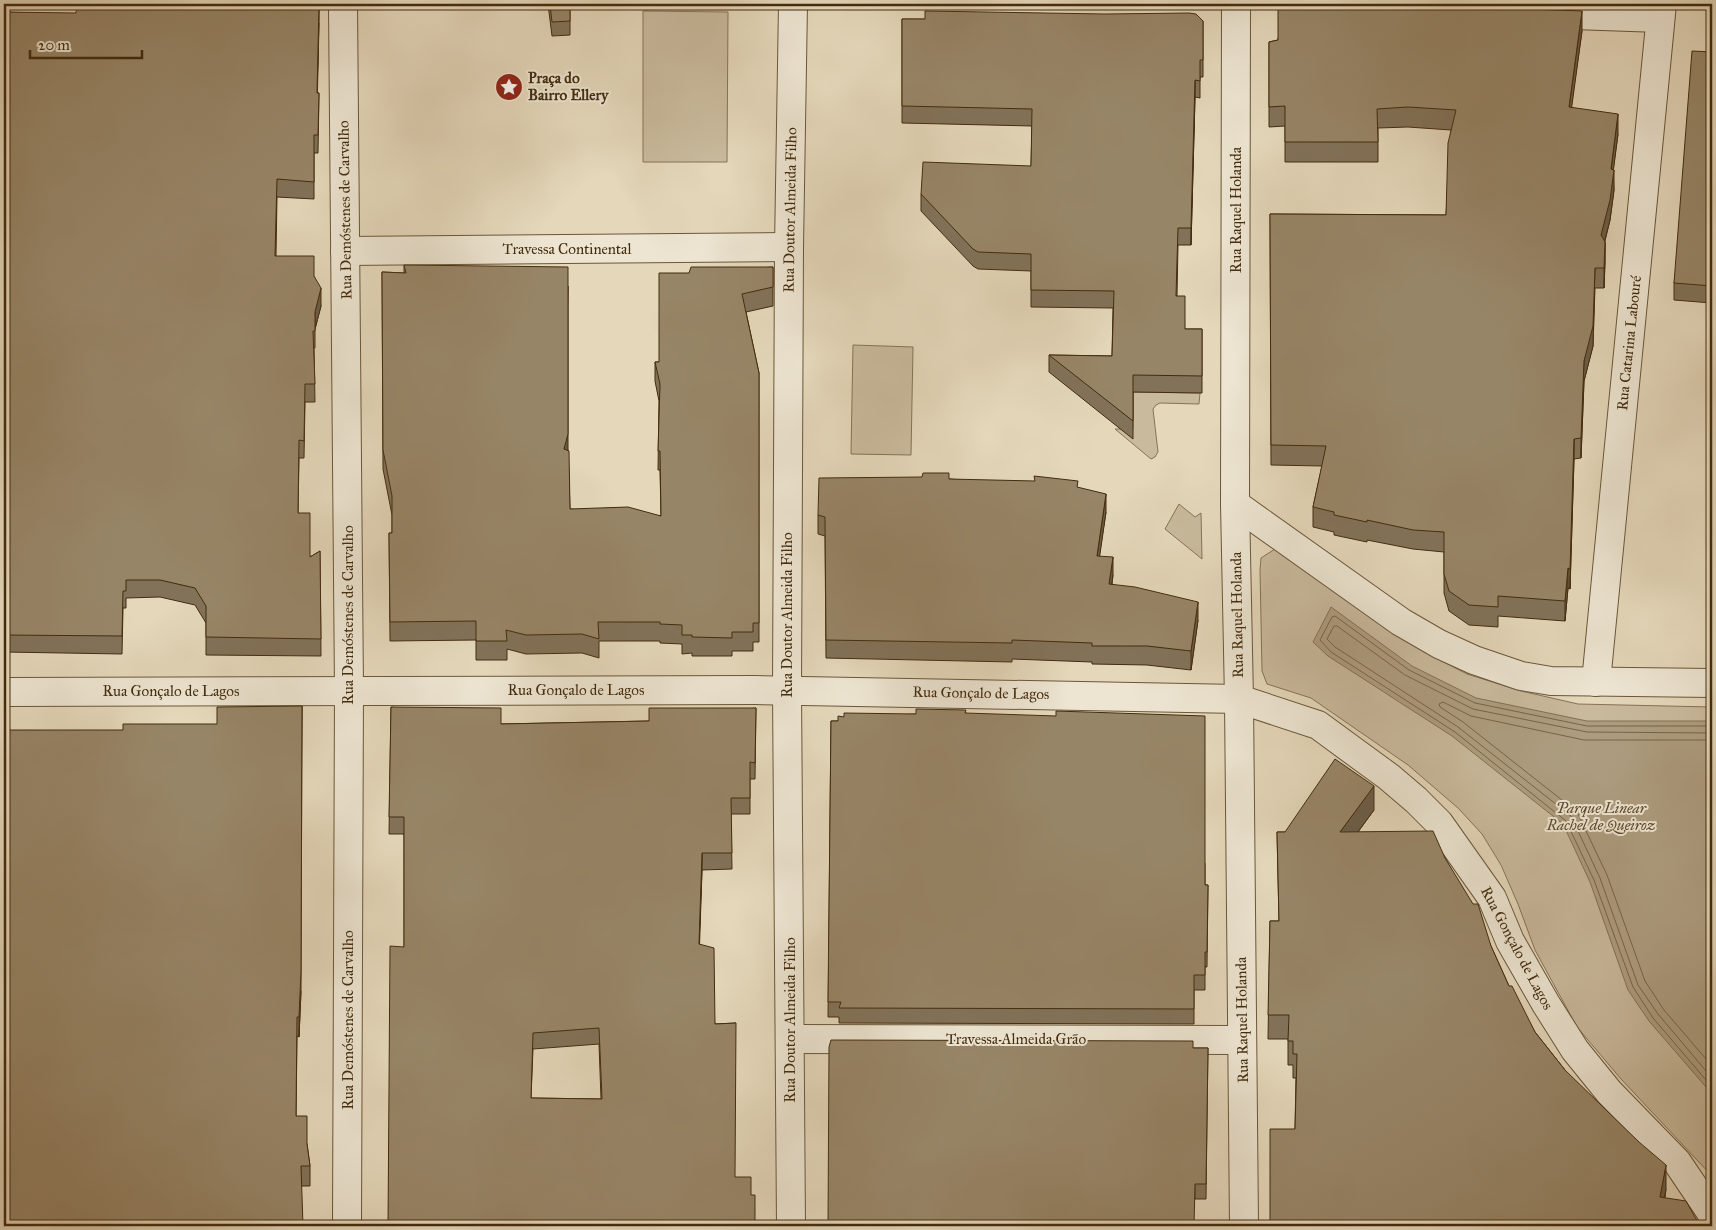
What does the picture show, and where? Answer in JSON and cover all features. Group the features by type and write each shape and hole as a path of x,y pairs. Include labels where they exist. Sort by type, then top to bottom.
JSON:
{"street":[{"name":"Rua Demóstenes de Carvalho","path":"343,4 349,691 347,1226"},
{"name":"Rua Doutor Almeida Filho","path":"791,1226 787,690 789,247 793,4"},
{"name":"Rua Raquel Holanda","path":"1236,4 1235,504 1239,699 1244,1226"},
{"path":"1523,13 1661,11"},
{"name":"Rua Catarina Labouré","path":"1596,682 1661,11"},
{"name":"Travessa Continental","path":"345,250 789,247"},
{"path":"1235,504 1401,622 1439,644 1474,660 1521,676 1551,681 1712,683"},
{"name":"Rua Gonçalo de Lagos","path":"4,692 787,690 1239,699 1318,725 1389,778 1416,800 1439,823 1492,898 1510,941 1575,1050 1609,1092 1676,1162 1712,1214"},
{"name":"Travessa Almeida Grão","path":"790,1039 1242,1040"}],"green space":[{"path":"643,11 728,12 727,162 643,162"},
{"path":"853,345 913,347 911,455 851,454"},
{"path":"1133,392 1200,393 1199,404 1160,403 1153,409 1158,452 1151,459 1115,429 1133,429"},
{"path":"1179,504 1195,517 1201,513 1202,559 1165,529"},
{"name":"Parque Linear Rachel de Queiroz","path":"1275,549 1405,640 1467,674 1521,691 1578,704 1712,707 1712,1176 1621,1079 1577,1027 1535,950 1501,865 1482,834 1458,808 1408,765 1311,698 1267,684 1262,671 1260,570 1261,558"}],"water":[{"path":"1331,607 1412,666 1476,698 1587,721 1712,721 1712,1094 1649,1021 1628,990 1590,882 1563,824 1452,736 1328,656 1313,642"}],"building":[{"path":"77,4 319,5 318,135 314,135 314,182 277,179 275,256 314,256 314,276 321,288 315,312 315,331 313,331 315,384 305,384 304,441 299,440 298,513 310,513 310,557 320,551 321,639 206,637 206,606 195,588 160,580 126,580 126,591 123,591 122,636 4,635 4,12 76,13"},
{"path":"550,4 570,4 570,21 552,22"},
{"path":"1285,4 1406,4 1582,11 1569,107 1618,114 1611,169 1614,170 1610,200 1601,235 1605,242 1604,268 1595,268 1593,326 1584,361 1581,438 1574,439 1570,569 1568,568 1565,601 1498,596 1498,607 1469,605 1449,591 1444,574 1444,532 1413,530 1367,520 1367,522 1334,515 1334,512 1313,507 1326,446 1271,445 1270,214 1446,215 1448,143 1456,110 1408,107 1377,109 1378,142 1285,142 1285,106 1269,107 1269,42 1278,40 1278,9 1286,9"},
{"path":"925,11 1104,14 1189,13 1196,14 1203,21 1203,60 1200,60 1200,81 1195,80 1191,228 1178,228 1176,296 1185,296 1185,329 1202,329 1202,376 1133,375 1133,421 1049,355 1112,356 1114,291 1031,290 1031,254 978,252 921,194 923,162 1031,166 1032,109 902,106 902,19 925,19"},
{"path":"1692,51 1712,52 1712,286 1674,283"},
{"path":"404,265 568,267 568,434 564,449 569,451 570,509 628,507 661,516 660,451 658,451 660,384 655,362 659,362 659,273 689,273 691,267 773,267 773,287 742,294 759,373 759,623 753,623 753,632 732,632 732,638 692,637 692,635 682,635 682,625 660,624 660,622 598,622 599,639 582,634 526,635 506,630 507,641 476,641 476,621 390,622 389,533 392,533 392,496 383,450 382,272 406,273"},
{"path":"923,473 949,473 949,479 1035,481 1034,476 1078,481 1077,487 1106,494 1097,556 1113,557 1109,584 1135,587 1198,602 1191,651 1147,646 1092,646 1092,643 1012,640 1012,643 826,640 825,517 818,515 819,478 922,477"},
{"path":"302,706 301,971 299,1017 297,1017 296,1116 307,1116 307,1144 310,1166 301,1166 303,1226 4,1226 4,730 123,730 123,724 217,724 217,707"},
{"path":"391,707 501,708 501,724 649,721 649,708 756,708 755,763 750,762 750,798 731,798 732,853 702,853 699,944 714,948 715,1024 736,1023 735,1177 751,1177 751,1195 755,1195 755,1226 388,1226 390,946 404,947 404,817 389,817","holes":["599,1028 602,1099 531,1098 533,1033"]},
{"path":"916,709 966,710 965,713 1056,716 1056,711 1205,716 1205,885 1208,885 1207,952 1205,952 1205,975 1194,975 1194,1009 839,1008 841,1002 828,1002 831,721 838,721 838,716 844,717 844,713 916,714"},
{"path":"1335,759 1374,786 1340,832 1433,831 1445,858 1473,904 1478,904 1491,946 1509,986 1512,986 1535,1032 1565,1070 1639,1142 1666,1165 1660,1197 1686,1201 1700,1226 1270,1226 1270,1129 1295,1129 1297,1054 1293,1054 1293,1041 1288,1041 1289,1015 1268,1015 1270,921 1279,921 1277,832 1285,832"},
{"path":"831,1040 1193,1041 1193,1048 1208,1048 1206,1184 1195,1184 1194,1226 828,1226 829,1047"}],"place":[{"name":"Praça do Bairro Ellery","path":"509,87"}]}
